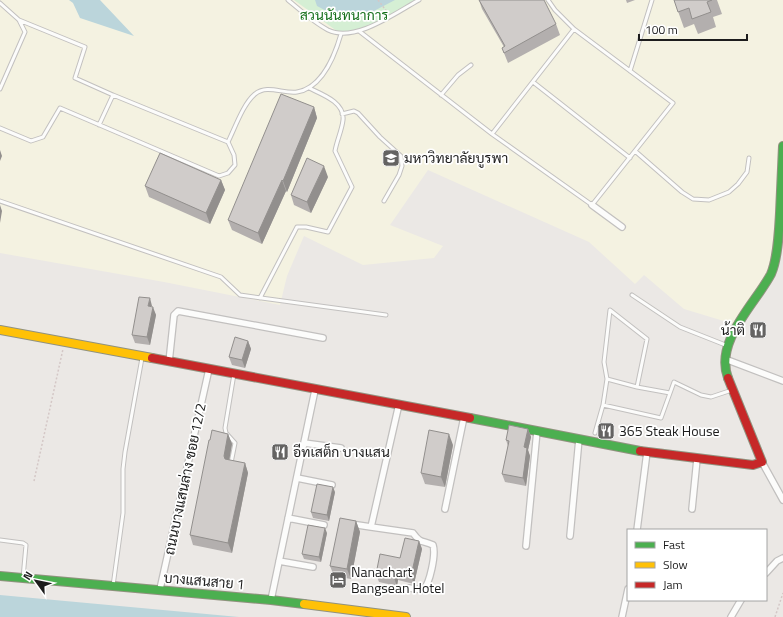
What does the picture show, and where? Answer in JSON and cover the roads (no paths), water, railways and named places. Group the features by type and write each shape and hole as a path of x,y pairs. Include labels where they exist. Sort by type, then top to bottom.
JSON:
{"street":[{"path":"783,146 781,245 772,273 737,325 728,346 725,359 727,375 762,462 783,500"},
{"path":"592,205 622,227"},
{"path":"168,362 174,315 178,311 323,338"},
{"path":"0,330 315,390 399,404 647,452 753,465 762,462"},
{"path":"725,359 783,381"},
{"name":"ถนนบางแสนล่าง ซอย 12/2","path":"160,590 209,369"},
{"path":"271,600 315,390"},
{"path":"371,527 399,404"},
{"path":"446,509 464,417"},
{"path":"526,546 537,431"},
{"path":"570,536 579,439"},
{"path":"304,443 341,448"},
{"path":"636,529 647,452"},
{"path":"692,509 697,459"},
{"path":"297,478 332,485"},
{"path":"288,518 324,526"},
{"path":"346,523 413,533 419,540 433,545 434,553 426,588 423,590 409,588"},
{"path":"767,572 777,561 783,558"},
{"path":"279,561 313,567"},
{"name":"บางแสนสาย 1","path":"0,576 271,600 406,617"},
{"path":"622,617 627,594"},
{"path":"731,617 740,601"}],"lane":[{"path":"288,0 328,30 341,34 359,31 418,0"},
{"path":"359,31 492,134 592,205 673,103 574,29 555,10 548,0"},
{"path":"630,71 652,0"},
{"path":"0,3 20,20 85,47 75,78 228,142 234,155 235,165 228,173 219,176 60,108 43,137 31,141 0,128"},
{"path":"0,89 25,32 20,20"},
{"path":"492,134 574,29"},
{"path":"228,142 248,102 256,93 267,90 296,92 309,88 324,73 335,53 341,34"},
{"path":"441,95 458,75 470,65"},
{"path":"533,82 630,158"},
{"path":"260,298 297,227 306,227 328,232 352,187 335,150 344,118 340,108 332,99 309,88"},
{"path":"99,125 113,95"},
{"path":"342,114 354,111 358,113 380,137 401,156 402,166 384,200"},
{"path":"635,151 682,192 693,199 704,200 709,200 729,192 738,184 747,172 750,158"},
{"path":"0,201 221,278 240,295 386,315"},
{"path":"632,296 680,327 728,346"},
{"path":"596,433 603,405 607,379 604,362 610,310 647,339 637,387"},
{"path":"113,586 123,513 123,469 125,452 142,357"},
{"path":"231,467 235,443 230,439 224,428 234,374"},
{"path":"607,379 637,387 670,393"},
{"path":"603,405 661,418 674,382 701,395 711,397 733,390"},
{"path":"0,540 23,543 26,545 22,578"}],"water":[{"path":"69,0 100,0 134,36 80,18 73,3"},
{"path":"315,0 395,0 370,13 338,17 317,6"},
{"path":"0,595 239,617 0,617"}],"place":[{"name":"มหาวิทยาลัยบูรพา","path":"391,158"},
{"name":"น้าติ","path":"758,330"},
{"name":"365 Steak House","path":"606,431"},
{"name":"อีทเสต็ก บางแสน","path":"280,452"},
{"name":"Nanachart Bangsean Hotel","path":"338,580"}],"park label":[{"name":"สวนนันทนาการ","path":"344,15"}]}
